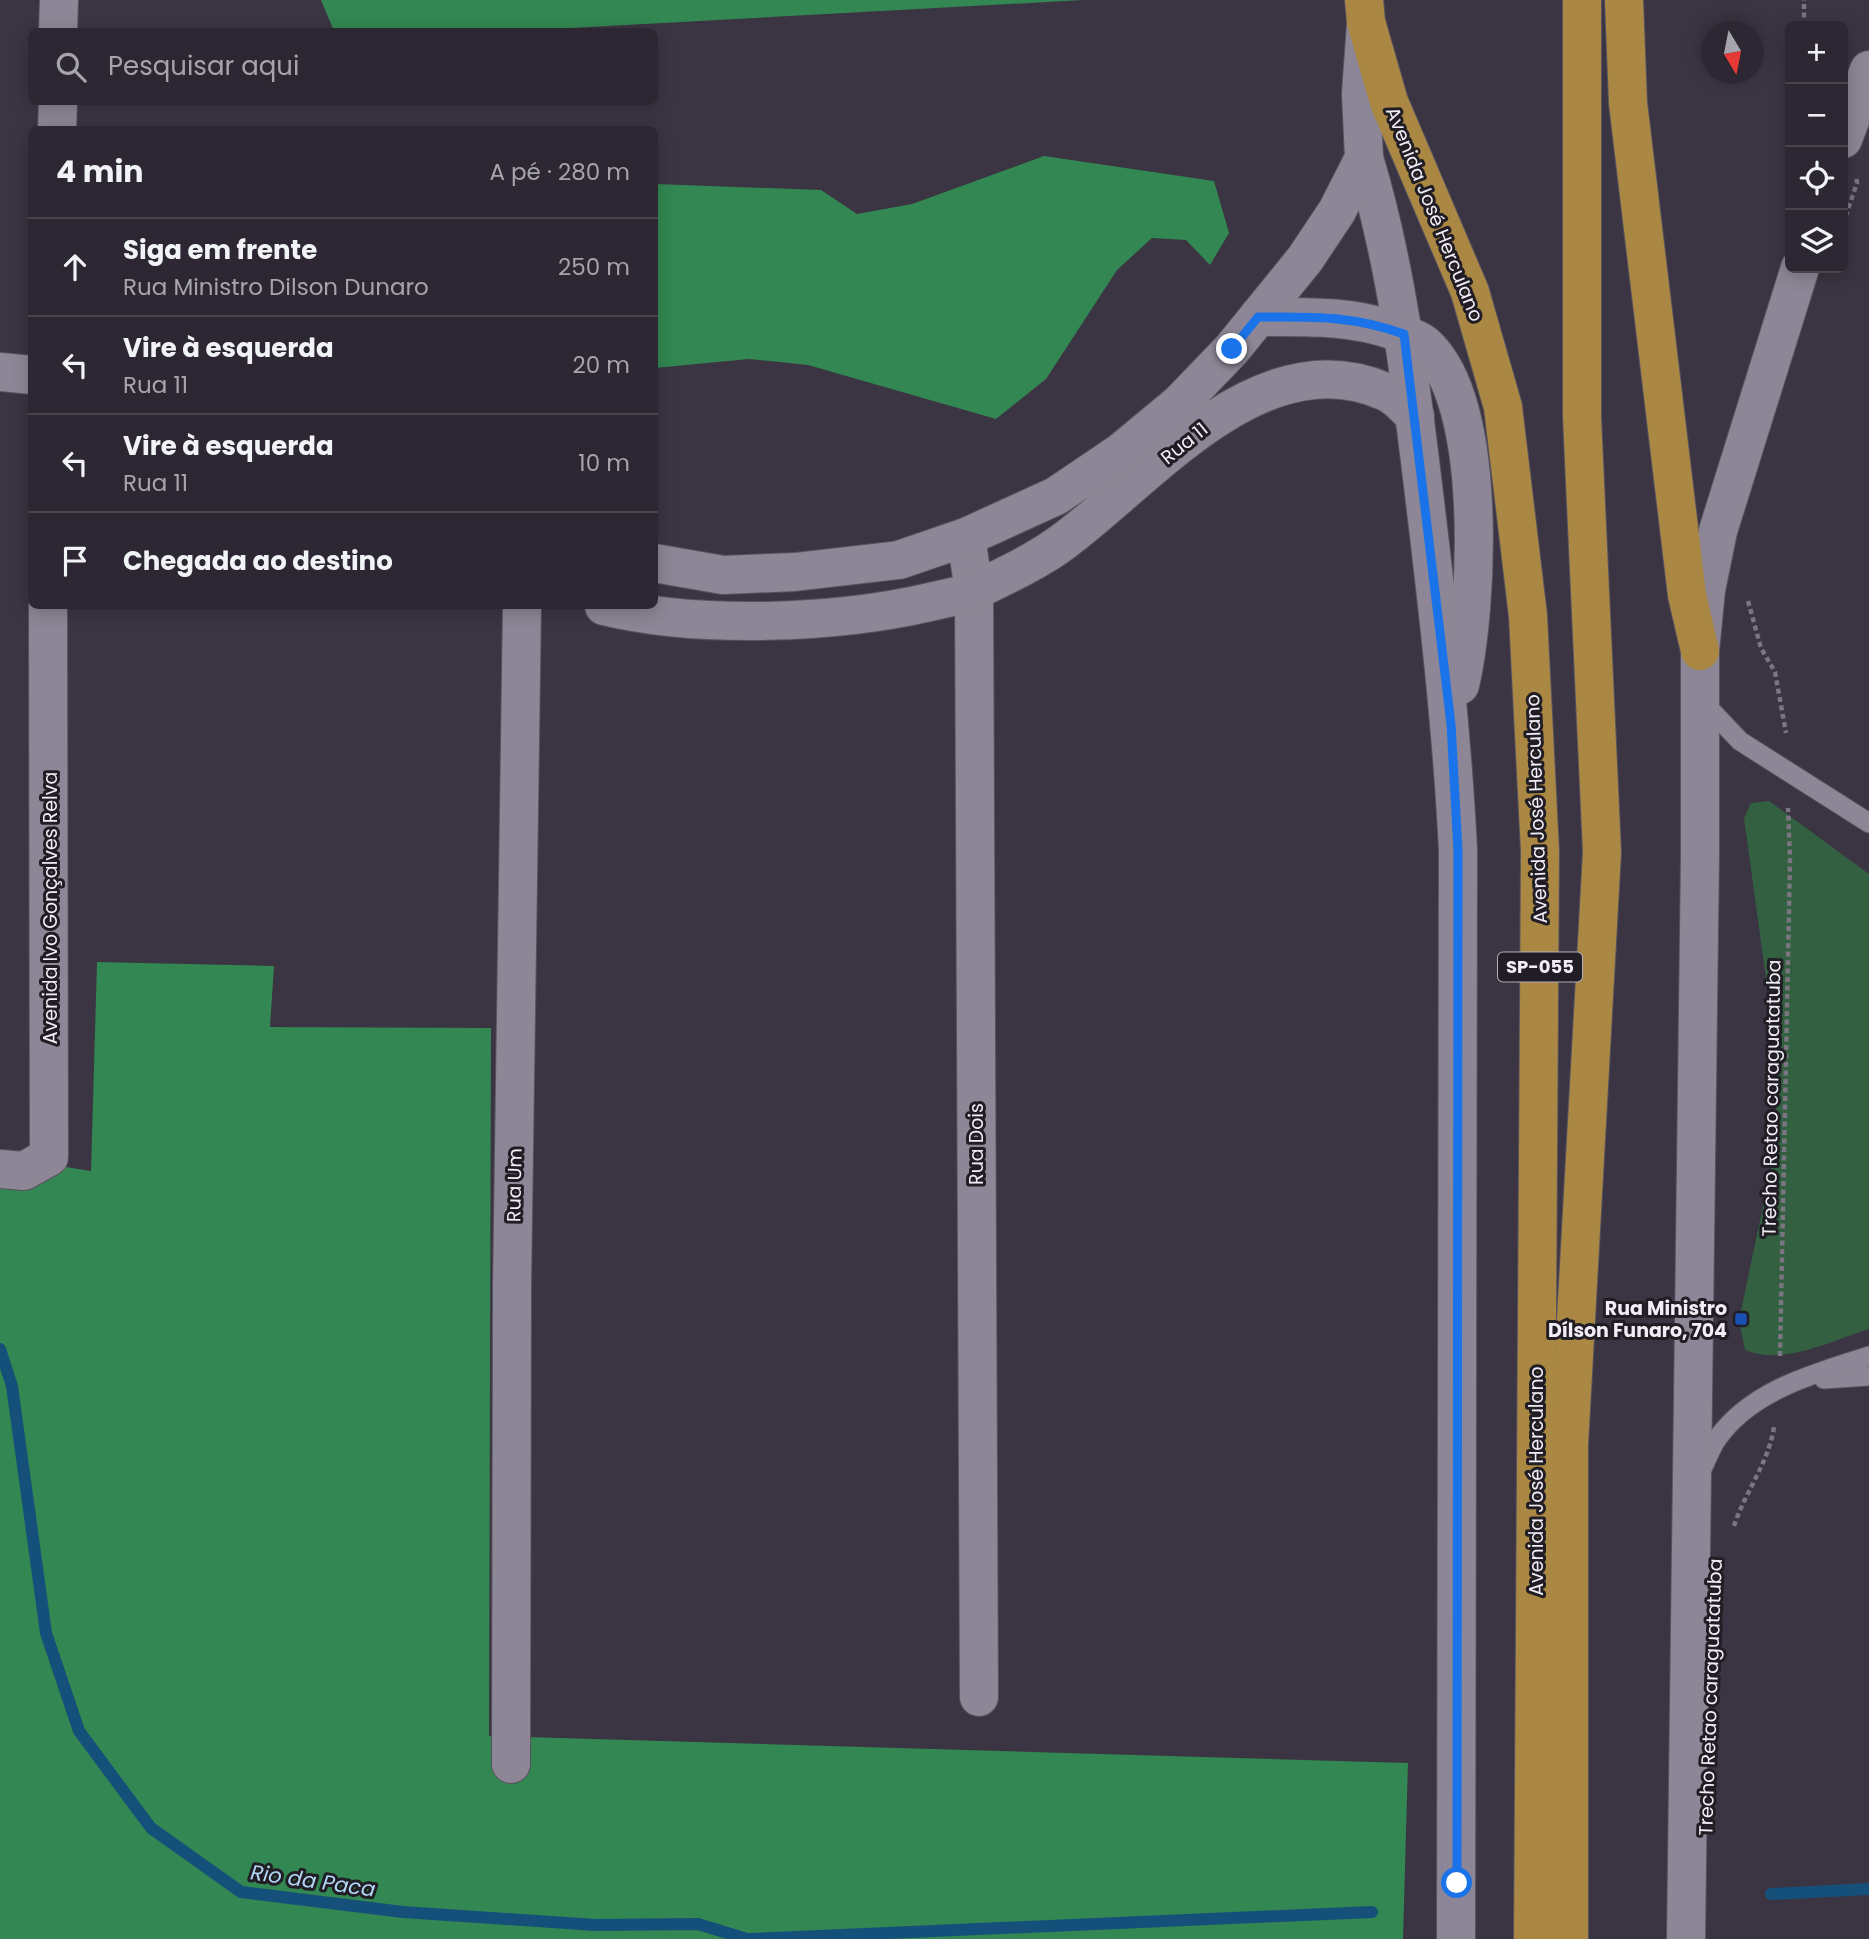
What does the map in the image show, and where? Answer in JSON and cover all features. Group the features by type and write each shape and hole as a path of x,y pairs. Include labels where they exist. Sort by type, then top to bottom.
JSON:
{"main road":[{"name":"Avenida José Herculano","path":"1569,1939 1569,1445 1602,852 1583,417 1582,0"},
{"path":"1624,0 1628,103 1687,595 1700,651"},
{"name":"Avenida José Herculano","path":"1365,11 1389,102 1470,292 1503,407 1528,616 1541,851 1533,1939"}],"street":[{"path":"58,28 59,0"},
{"path":"1365,11 1361,93 1364,158 1380,209 1404,334 1451,724 1458,850 1456,1939"},
{"path":"1849,153 1869,70"},
{"path":"57,126 58,105"},
{"name":"Rua 11","path":"617,609 644,615 759,620 880,614 974,591 1061,543 1189,416 1337,211 1364,158"},
{"path":"1686,1939 1700,651 1706,590 1718,531 1798,273"},
{"path":"1258,317 1336,316 1373,323 1404,334 1424,344 1455,393 1469,448 1474,530 1464,671 1451,724"},
{"path":"0,372 28,375"},
{"name":"Rua 11","path":"658,564 723,575 795,572 899,560 966,537 1056,496 1121,452 1189,416 1309,380 1353,381 1389,393 1415,416"},
{"path":"966,537 974,591"},
{"name":"Rua Dois","path":"974,591 979,1697"},
{"name":"Avenida Ivo Gonçalves Relva","path":"0,1169 24,1171 49,1157 48,609"},
{"name":"Rua Um","path":"511,1764 512,1286 522,609"}],"lane":[{"path":"1700,699 1740,741 1866,816"},
{"path":"1692,1490 1718,1437 1746,1411 1795,1381 1869,1356"},
{"path":"1795,1381 1869,1376"}],"path":[{"path":"1804,0 1804,21"},
{"path":"1848,210 1857,183 1849,153"},
{"name":"Trecho Retao caraguatatuba","path":"1730,1537 1743,1498 1769,1450 1774,1431 1790,872 1786,735 1775,672 1761,648 1748,595"}],"green space":[{"path":"321,0 1083,0 571,28 333,28"},
{"path":"1044,156 1214,181 1229,233 1210,265 1186,240 1152,238 1117,270 1046,379 996,419 808,365 749,359 658,368 658,184 821,190 857,214 912,204"},
{"path":"1769,801 1869,874 1869,1329 1807,1350 1775,1355 1745,1350 1739,1320 1777,1140 1774,1037 1744,818 1751,803"},
{"path":"97,962 274,966 270,1027 491,1028 489,1736 1408,1763 1403,1939 0,1939 0,1150 4,1157 91,1171"}],"waterway":[{"name":"Rio da Paca","path":"0,1349 12,1386 46,1633 79,1731 151,1828 241,1892 403,1912 595,1925 698,1924 747,1939"},
{"path":"1771,1894 1869,1889"},
{"path":"750,1939 1372,1912"}],"place":[{"name":"Rua Ministro Dílson Funaro, 704","path":"1741,1319"}],"route":[{"path":"1232,349 1258,317 1336,316 1373,323 1404,334 1451,724 1458,850 1457,1883"}]}
